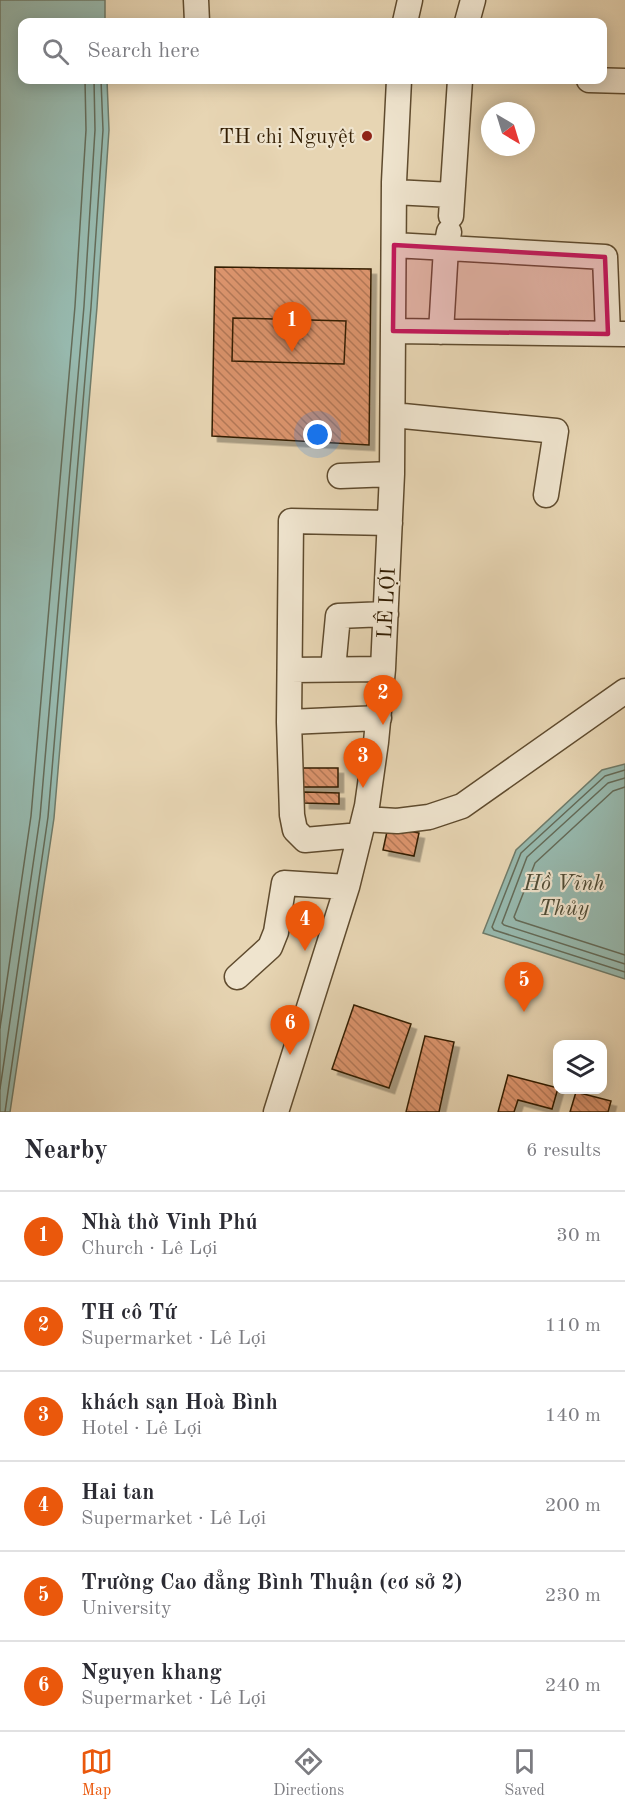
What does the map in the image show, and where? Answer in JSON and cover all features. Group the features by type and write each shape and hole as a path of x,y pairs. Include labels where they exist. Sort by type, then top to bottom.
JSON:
{"street":[{"path":"196,0 197,18"},
{"path":"406,18 410,0"},
{"path":"468,18 473,0"},
{"path":"607,80 625,81"},
{"name":"LÊ LỢI","path":"276,1112 362,827 379,718 392,474 394,192 399,84"},
{"path":"441,332 460,84"},
{"path":"393,332 617,334 605,257 450,222 394,192"},
{"path":"394,244 450,222"},
{"path":"393,415 556,431 546,495"},
{"path":"340,476 392,474"},
{"path":"390,523 291,521 289,722 292,816 295,830 305,840 362,827 429,817 462,806 625,691"},
{"path":"333,669 338,616 386,614"},
{"path":"291,670 383,669"},
{"path":"289,722 379,718"},
{"path":"237,977 270,947 276,932 284,883 346,886"}],"highlighted area":[{"path":"394,245 605,257 608,334 393,331"}],"water":[{"path":"0,0 105,0 105,18 18,18 18,84 107,84 109,130 97,307 54,818 10,1112 0,1112"},
{"name":"Hồ Vĩnh Thủy","path":"625,764 625,979 483,933 516,850 602,770"}],"building":[{"path":"215,267 371,269 369,445 212,436"},
{"path":"233,318 346,321 344,364 232,361"},
{"path":"300,768 338,768 338,787 300,787"},
{"path":"304,792 339,793 339,804 304,803"},
{"path":"388,827 419,833 414,856 383,850"},
{"path":"354,1005 411,1024 389,1088 332,1069"},
{"path":"425,1036 454,1042 439,1112 406,1112"},
{"path":"508,1075 553,1087 553,1094 556,1094 552,1109 518,1100 514,1112 498,1112"},
{"path":"575,1094 611,1101 608,1112 570,1112"}],"place":[{"name":"TH chị Nguyệt","path":"367,136"},
{"name":"Nhà thờ Vinh Phú","path":"292,352"},
{"name":"TH cô Tứ","path":"383,725"},
{"name":"khách sạn Hoà Bình","path":"363,788"},
{"name":"Hai tan","path":"305,951"},
{"name":"Trường Cao đẳng Bình Thuận (cơ sở 2)","path":"524,1012"},
{"name":"Nguyen khang","path":"290,1055"}]}
